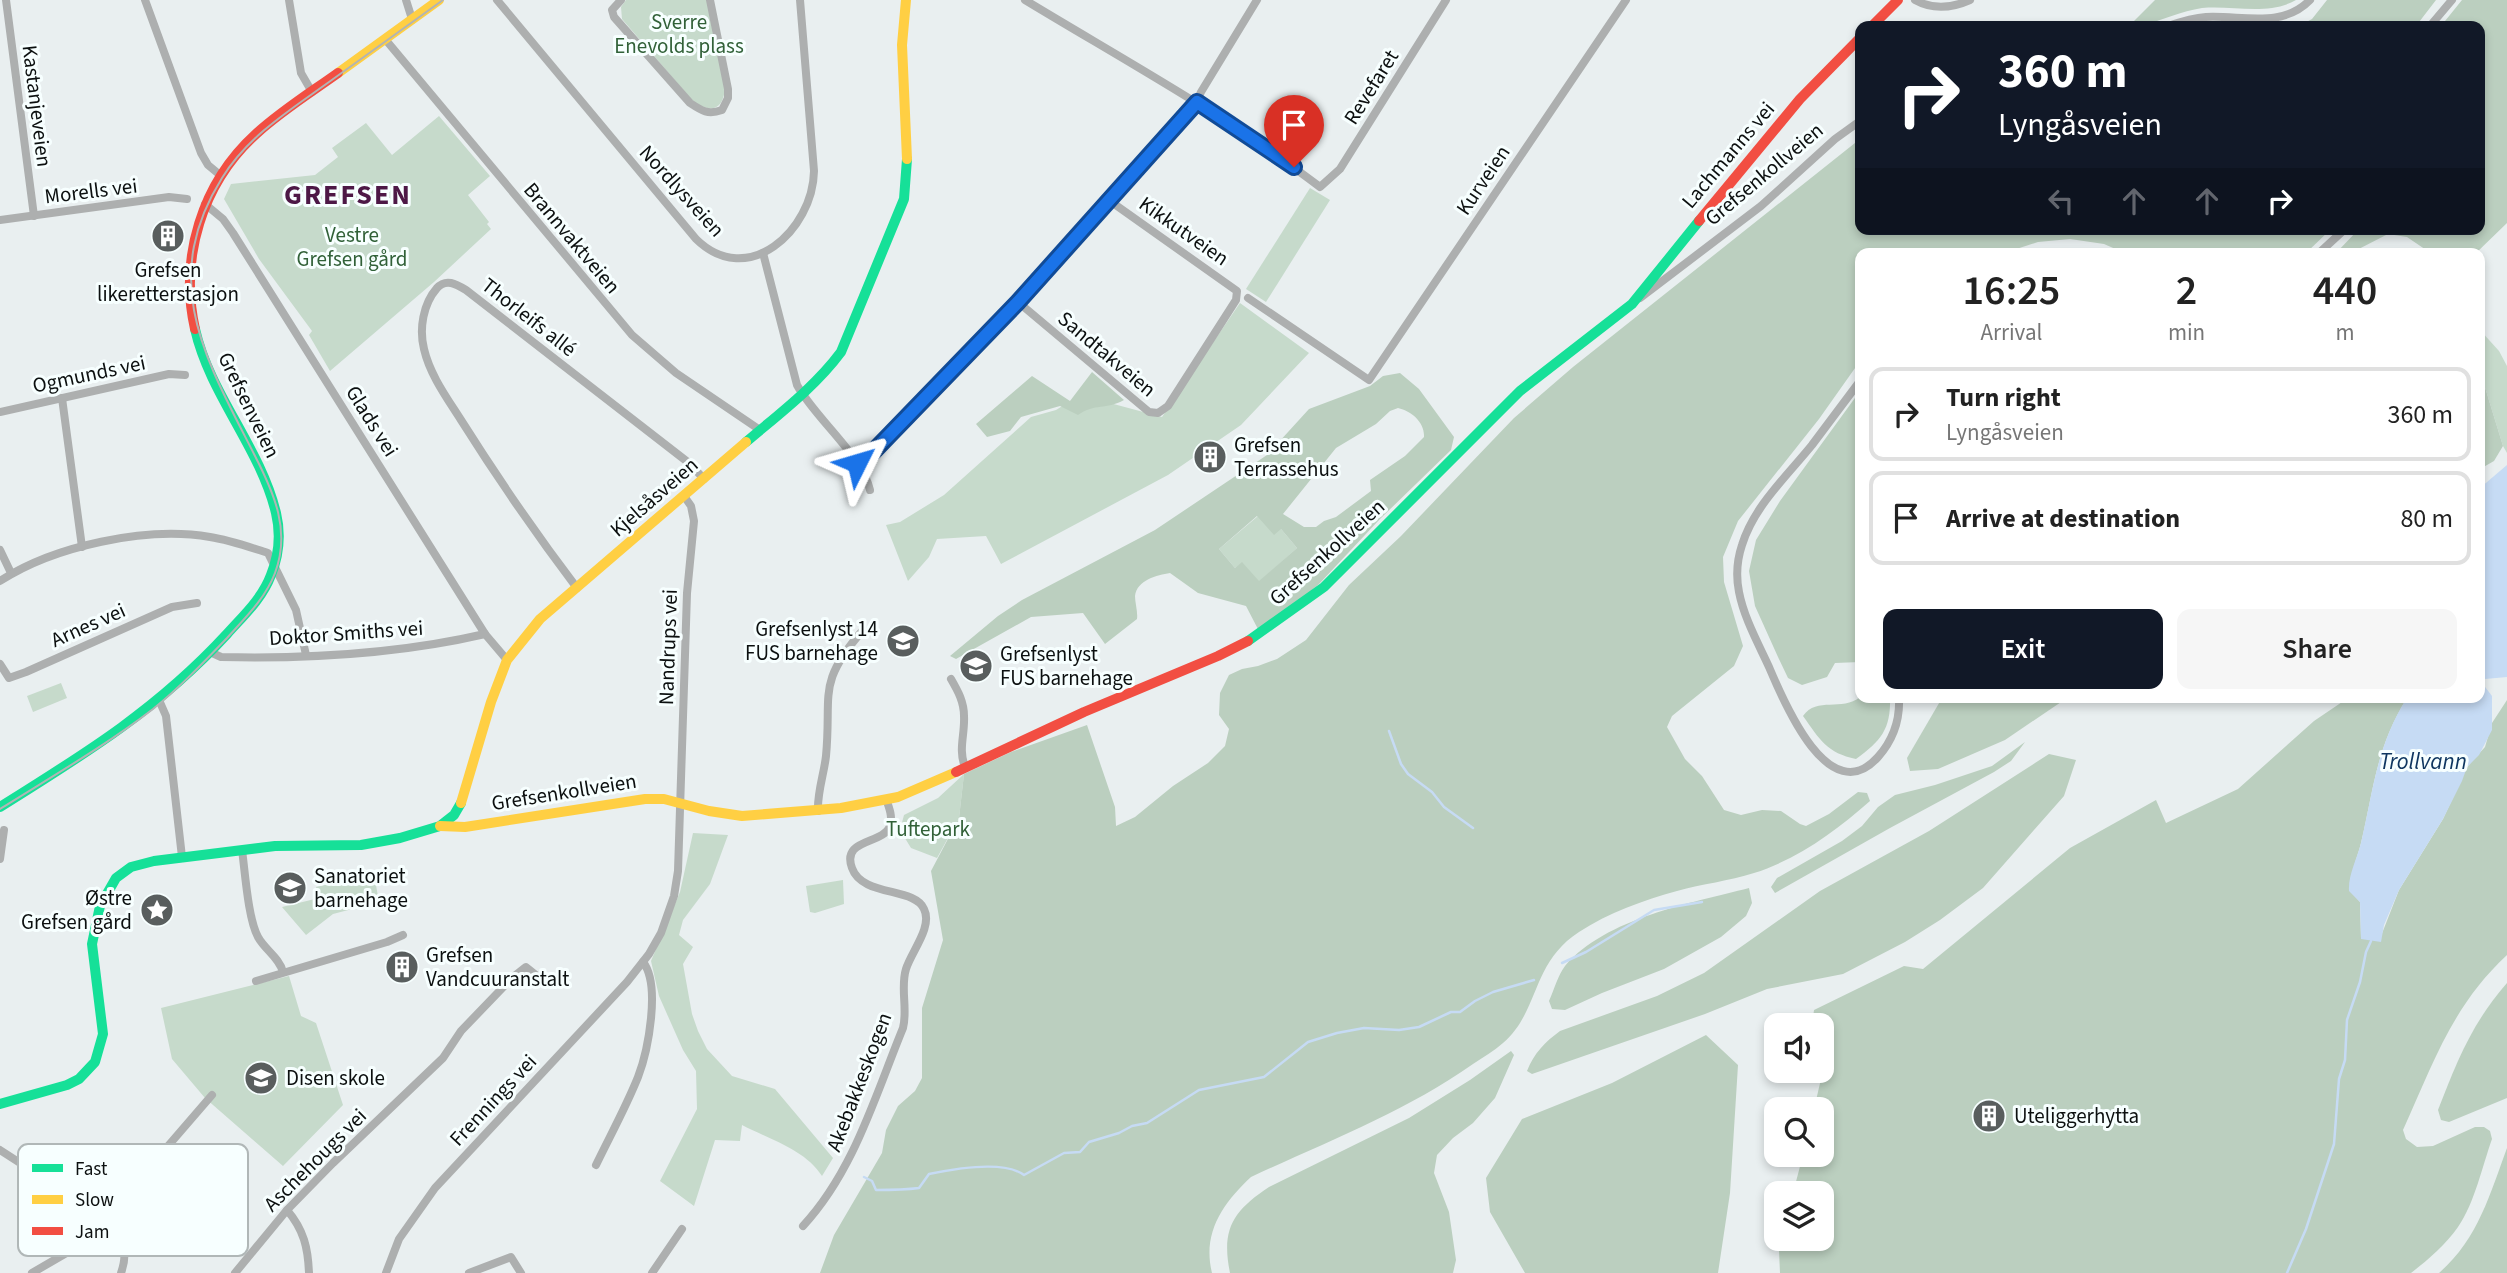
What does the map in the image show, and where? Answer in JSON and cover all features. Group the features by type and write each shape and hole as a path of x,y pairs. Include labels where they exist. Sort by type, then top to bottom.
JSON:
{"street":[{"name":"Kastanjeveien","path":"6,0 33,216"},
{"path":"145,0 201,153 220,175"},
{"path":"289,0 301,73 312,92"},
{"path":"406,0 412,19"},
{"name":"Grefsenveien","path":"0,807 100,743 159,700 210,652 256,601 274,568 279,542 275,505 197,339 189,282 196,233 205,204 220,175 255,134 439,0"},
{"name":"Nordlysveien","path":"497,0 703,246 712,252 734,257 763,253"},
{"path":"621,0 612,10 614,17 690,103 704,113 713,113 722,110 728,89 710,0"},
{"path":"800,0 814,180 809,205 798,224 786,238 763,253 793,373 802,394 857,463 870,490"},
{"name":"Kjelsåsveien","path":"440,826 454,815 463,800 507,660 540,619 802,394 841,352 904,199 908,166 902,45 906,0"},
{"path":"1025,0 1197,102"},
{"path":"857,463 872,453 1018,302 1197,102 1257,0"},
{"name":"Revefaret","path":"1197,102 1277,154 1320,187 1340,169 1447,0"},
{"name":"Kurveien","path":"1248,298 1369,380 1626,0"},
{"path":"1877,21 1898,0"},
{"path":"1915,0 1922,4 1945,7 1970,0"},
{"path":"2187,21 2202,17 2279,18 2296,12 2310,0"},
{"path":"2434,21 2452,0"},
{"name":"Brannvaktveien","path":"385,39 632,335 676,373 760,430"},
{"name":"Lachmanns vei","path":"1632,304 1656,280 1800,99 1855,43"},
{"name":"Grefsenkollveien","path":"1656,280 1777,193 1835,139 1855,125"},
{"name":"Morells vei","path":"0,220 169,197 187,199"},
{"name":"Kikkutveien","path":"1110,201 1237,290"},
{"name":"Glads vei","path":"205,204 223,219 233,233 485,634 507,660"},
{"path":"2324,248 2339,235"},
{"name":"Thorleifs allé","path":"577,587 480,450 429,363 421,332 425,312 437,288 450,282 466,290 689,463 704,479"},
{"name":"Sandtakveien","path":"1018,302 1153,414 1168,406 1236,300 1237,290"},
{"name":"Grefsenkollveien","path":"440,826 465,827 645,799 664,799 716,813 742,816 818,811 887,799 920,789 1084,712 1233,649 1263,632 1324,587 1520,391 1632,304"},
{"name":"Ogmunds vei","path":"0,412 169,374 185,375"},
{"path":"1855,387 1758,512 1741,546 1738,587 1746,615 1790,714 1805,738 1829,763 1845,771 1852,771 1863,769 1874,762 1894,733 1898,703"},
{"path":"62,398 82,547"},
{"name":"Nandrups vei","path":"681,804 686,603 694,521 691,506 684,496"},
{"path":"0,581 11,573 82,547 149,536 208,537 268,553 296,610 306,655"},
{"path":"0,550 11,573"},
{"name":"Arnes vei","path":"0,664 9,678 172,607 197,603"},
{"path":"818,811 827,742 827,691 837,663 863,630"},
{"name":"Doktor Smiths vei","path":"210,652 221,657 331,656 407,649 485,634"},
{"path":"951,680 959,693 963,708 964,725 960,747 965,767"},
{"path":"159,700 166,716 182,857"},
{"name":"Akebakkeskogen","path":"803,1226 848,1164 903,1028 906,1014 905,970 924,929 924,908 916,900 892,894 863,881 852,867 851,855 856,847 882,835 889,828 891,820 887,799"},
{"name":"Frennings vei","path":"386,1273 403,1232 435,1188 643,962 661,933 674,896 681,804"},
{"path":"0,1104 66,1085 79,1079 95,1062 103,1034 93,965 95,926 103,898 116,878 131,867 182,857 297,844 361,845 400,838 440,826"},
{"path":"0,859 4,830"},
{"path":"242,850 257,936 281,965 283,972"},
{"path":"256,981 403,935"},
{"path":"596,1165 639,1074 654,995 650,974 643,962"},
{"name":"Aschehougs vei","path":"234,1273 333,1163 443,1058 461,1031 512,978 526,967 541,979"},
{"path":"171,1144 212,1096"},
{"path":"0,1150 18,1162"},
{"path":"288,1210 306,1241 309,1273"},
{"path":"652,1273 682,1229"},
{"path":"32,1273 61,1256"},
{"path":"469,1273 511,1257 521,1273"}],"green space":[{"name":"Sverre Enevolds plass","path":"626,0 707,0 725,86 719,105 710,108 692,100 622,19 621,7"},
{"path":"2155,0 2296,0 2274,8 2202,8 2157,21 2134,21"},
{"path":"2327,0 2436,0 2420,21 2308,21"},
{"path":"2462,0 2507,0 2507,223 2481,248 2423,248 2407,237 2394,235 2485,235 2485,21 2445,21"},
{"name":"Vestre Grefsen gård","path":"439,116 490,176 468,195 489,222 487,224 491,229 330,371 309,335 312,331 259,259 224,199 231,184 315,175 338,157 332,148 366,123 392,155"},
{"path":"1855,143 1855,235 2325,235 2311,248 2113,248 2070,239 2038,242 2020,248 1855,248 1855,368 1819,419 1738,521 1723,557 1724,582 1743,646 1734,666 1672,716 1667,727 1685,759 1702,776 1724,810 1741,815 1762,810 1781,811 1806,826 1829,814 1858,792 1867,793 1870,801 1830,833 1786,860 1745,876 1639,903 1579,932 1563,944 1552,958 1524,1017 1496,1049 1393,1112 1251,1177 1232,1197 1217,1220 1210,1245 1212,1273 820,1273 834,1235 882,1153 886,1130 898,1106 915,1091 922,1078 922,1008 943,940 931,871 959,818 964,774 1011,752 1087,725 1115,807 1116,826 1135,817 1173,786 1208,763 1225,746 1229,729 1219,715 1220,693 1229,675 1277,659 1306,640 1349,585 1401,536 1514,418 1573,367"},
{"path":"1310,188 1330,200 1266,302 1246,289"},
{"path":"2353,235 2386,235 2361,248 2341,248"},
{"path":"1240,303 1309,353 1241,425 1168,475 1001,564 986,536 937,539 929,557 908,581 886,525 900,522 944,495 1031,417 1056,410 1080,395 1162,417"},
{"path":"2485,336 2499,351 2507,366 2507,453 2485,387"},
{"path":"1092,372 1124,400 1078,415 1060,406 1021,417 1010,431 987,437 976,424 1032,376 1070,401"},
{"path":"1400,373 1419,389 1454,437 1451,450 1380,519 1319,584 1260,633 1246,606 1198,593 1170,573 1154,577 1139,586 1135,596 1137,619 1105,644 1083,613 1031,617 956,659 950,656 998,616 1022,600 1155,530 1267,455 1309,409 1370,386 1383,376","holes":["1398,408 1417,418 1424,437 1405,456 1370,480 1371,491 1336,517 1316,527 1304,527 1283,514 1336,448","1257,516 1274,535 1281,529 1297,548 1259,581 1242,562 1235,568 1219,549"]},
{"path":"2485,387 2503,446 2494,461 2485,466"},
{"path":"1855,398 1855,662 1835,663 1827,677 1802,685 1788,678 1778,657 1755,606 1749,571 1756,540 1780,501"},
{"path":"1258,516 1281,529 1297,548 1259,582 1242,563 1235,568 1219,549"},
{"path":"61,683 67,698 33,712 27,696"},
{"path":"2507,700 2507,955 2488,974 2458,1015 2403,1130 2406,1139 2417,1147 2433,1146 2475,1127 2484,1127 2490,1131 2492,1139 2469,1207 2458,1227 2442,1246 2411,1273 1780,1273 1779,1251 1834,1251 1834,1181 1796,1181 1800,1167 1834,1167 1834,1097 1817,1097 1820,1083 1834,1083 1834,1013 1814,1013 1814,1010 1904,966 1923,969 2070,848 2156,800 2166,823 2238,789 2314,721 2341,703 2404,703 2382,751 2351,879 2350,891 2360,902 2361,938 2381,936 2399,890 2443,819 2467,767 2485,747 2492,723"},
{"path":"1853,701 1890,703 1889,718 1883,733 1856,759 1831,749 1803,716 1815,707"},
{"path":"1939,703 2060,703 2005,740 1938,769 1910,771 1907,758"},
{"path":"2025,742 2011,761 1994,772 1775,893 1771,887 1777,878 1842,841 1895,795 1992,766"},
{"path":"2049,754 2076,760 2064,796 1983,888 1905,942 1843,974 1767,989 1705,1014 1532,1074 1527,1071 1540,1048 1560,1031 1657,996 1704,973 1820,891 1929,831"},
{"name":"Tuftepark","path":"964,774 959,818 937,858 911,848 900,830 904,815 938,798"},
{"path":"693,833 728,835 710,884 683,920 679,935 693,947 683,964 692,1014 698,1031 707,1049 732,1076 775,1089 833,1158 822,1176 797,1152 742,1125 740,1141 715,1140 694,1206 660,1181 697,1109 696,1071 683,1050 659,996 651,961 680,892"},
{"path":"374,874 379,902 333,914 306,935 282,907 319,898 316,887"},
{"path":"843,880 844,904 815,913 810,912 806,886"},
{"path":"1749,888 1752,903 1746,916 1721,937 1664,969 1565,1010 1552,1009 1549,1001 1565,966 1582,949 1603,936 1651,915"},
{"name":"Disen skole","path":"289,976 301,1016 316,1023 343,1105 283,1166 205,1098 172,1059 161,1008"},
{"path":"2507,983 2507,1098 2449,1122 2441,1120 2438,1110 2466,1043"},
{"path":"1706,1035 1738,1065 1730,1193 1718,1273 1525,1273 1490,1212 1486,1178 1522,1119 1612,1083"},
{"path":"1511,1051 1514,1055 1495,1098 1473,1123 1437,1155 1434,1173 1449,1212 1456,1260 1453,1273 1230,1273 1227,1244 1229,1233 1238,1213 1246,1204 1269,1187 1409,1118"},
{"path":"2507,1148 2507,1273 2439,1273 2464,1246 2473,1231"}],"water":[{"name":"Trollvann","path":"2507,465 2507,677 2485,679 2485,484"},
{"name":"Trollvann","path":"2485,687 2492,696 2492,730 2479,755 2467,767 2443,819 2399,890 2384,925 2381,942 2361,939 2360,902 2349,891 2377,769 2404,703 2485,703"}],"waterway":[{"path":"1389,731 1401,764 1408,774 1432,792 1444,807 1473,828"},
{"path":"1562,963 1586,952 1654,910 1702,902"},
{"path":"2287,1273 2306,1229 2334,1144 2339,1079 2345,1060 2347,1020 2371,941"},
{"path":"864,1177 872,1181 876,1190 887,1190 919,1188 929,1174 964,1168 1004,1168 1024,1175 1064,1153 1080,1152 1089,1142 1147,1123 1199,1090 1264,1077 1308,1042 1364,1028 1399,1030 1419,1027 1451,1012 1460,1012 1493,992 1534,980"}],"tram line":[{"path":"0,809 153,709 227,638 254,608 271,582 280,557 281,542 281,527 274,498 220,387 196,320 191,287 193,252 203,216 232,163 257,137 443,0"}],"traffic: fast":[{"path":"746,442 808,388 841,352 904,199 907,159"},
{"path":"1248,641 1324,587 1520,391 1632,304 1699,221"},
{"path":"0,807 120,729 174,685 246,614 263,592 271,575 279,537 278,521 269,489 212,376 195,329"},
{"path":"0,1104 67,1085 79,1079 95,1062 103,1034 92,944 100,906 116,878 131,867 154,861 275,846 361,845 400,838 440,826 454,815 461,803"}],"traffic: slow":[{"path":"338,73 439,0"},
{"path":"906,0 902,45 907,159"},
{"path":"461,803 491,702 507,660 540,619 746,442"},
{"path":"440,826 465,827 645,799 664,799 709,811 742,816 841,808 898,797 956,772"}],"traffic: jam":[{"path":"1877,21 1898,0"},
{"path":"1699,221 1800,99 1855,43"},
{"path":"195,329 190,275 193,249 199,223 221,175 256,134 338,73"},
{"path":"956,772 1084,712 1248,641"}],"place":[{"name":"Grefsen likeretterstasjon","path":"168,236"},
{"name":"Grefsen Terrassehus","path":"1210,457"},
{"name":"Grefsenlyst 14 FUS barnehage","path":"903,641"},
{"name":"Grefsenlyst FUS barnehage","path":"976,666"},
{"name":"Sanatoriet barnehage","path":"290,888"},
{"name":"Østre Grefsen gård","path":"157,910"},
{"name":"Grefsen Vandcuuranstalt","path":"402,967"},
{"name":"Disen skole","path":"261,1078"},
{"name":"Uteliggerhytta","path":"1989,1116"}],"district":[{"name":"GREFSEN","path":"348,195"}],"route":[{"path":"857,463 872,453 1018,302 1197,102 1294,167"}]}
